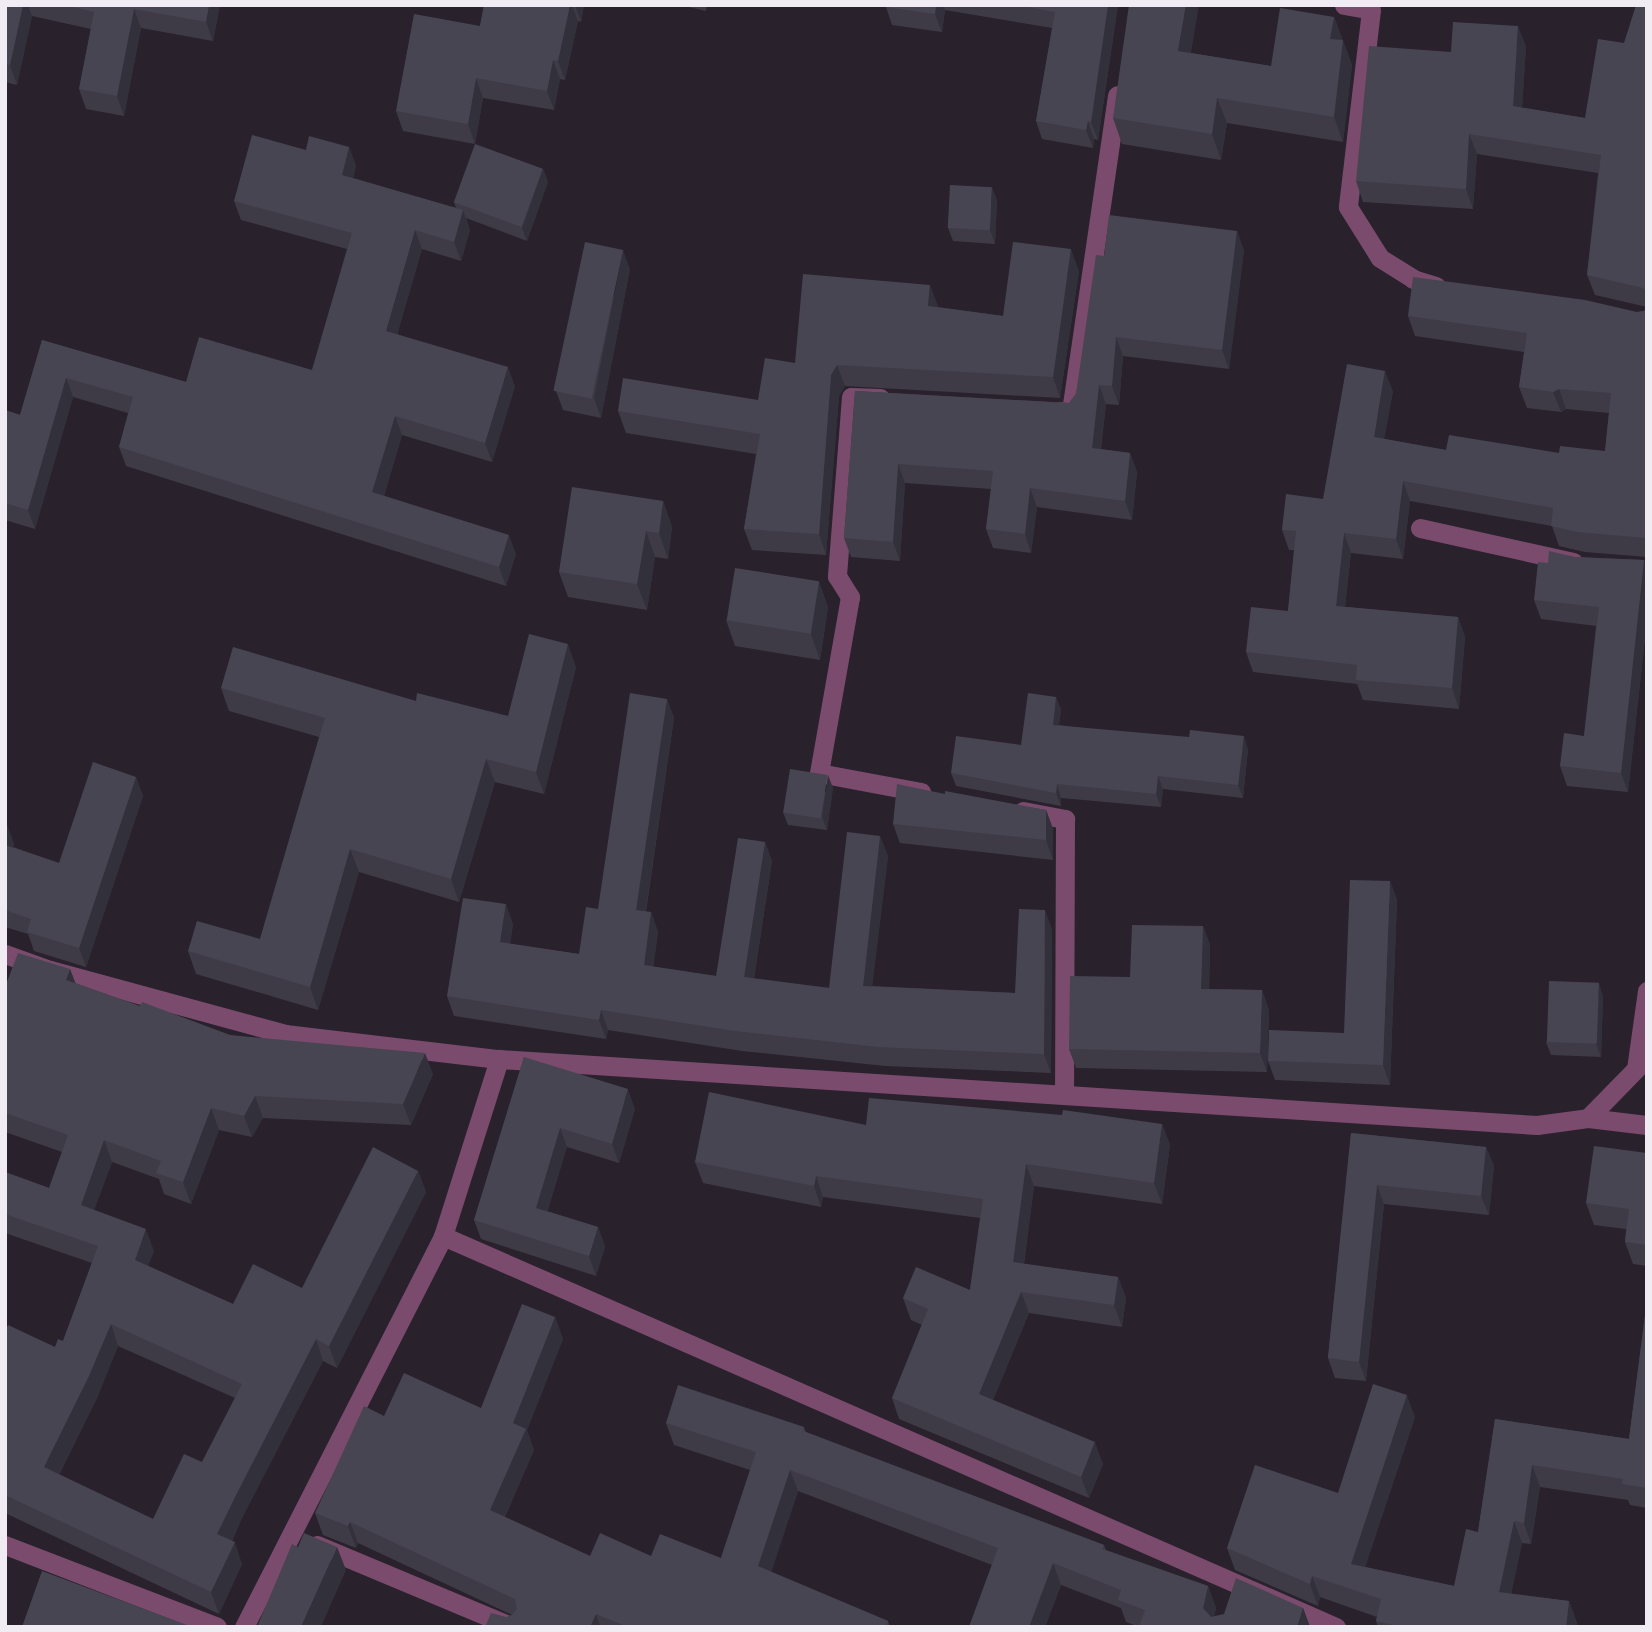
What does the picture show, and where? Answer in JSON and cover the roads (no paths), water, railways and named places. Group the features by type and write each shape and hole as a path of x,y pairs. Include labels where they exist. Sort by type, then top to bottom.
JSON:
{"street":[{"path":"1344,5 1371,10 1348,207 1380,258 1413,279 1458,290"},
{"path":"1044,410 1071,411 1120,73"},
{"path":"906,400 851,397 837,576 850,597 819,773 942,796"},
{"path":"1420,528 1596,565"},
{"path":"1010,808 1065,819 1064,1093"},
{"path":"5,954 50,970 285,1034 499,1059 1537,1125 1588,1118 1647,1125"},
{"path":"1588,1118 1636,1069 1647,991"},
{"path":"244,1627 443,1236 499,1059"},
{"path":"443,1236 1336,1627"},
{"path":"290,1534 513,1627"},
{"path":"5,1545 217,1627"},
{"path":"1230,1605 1236,1583"}]}
